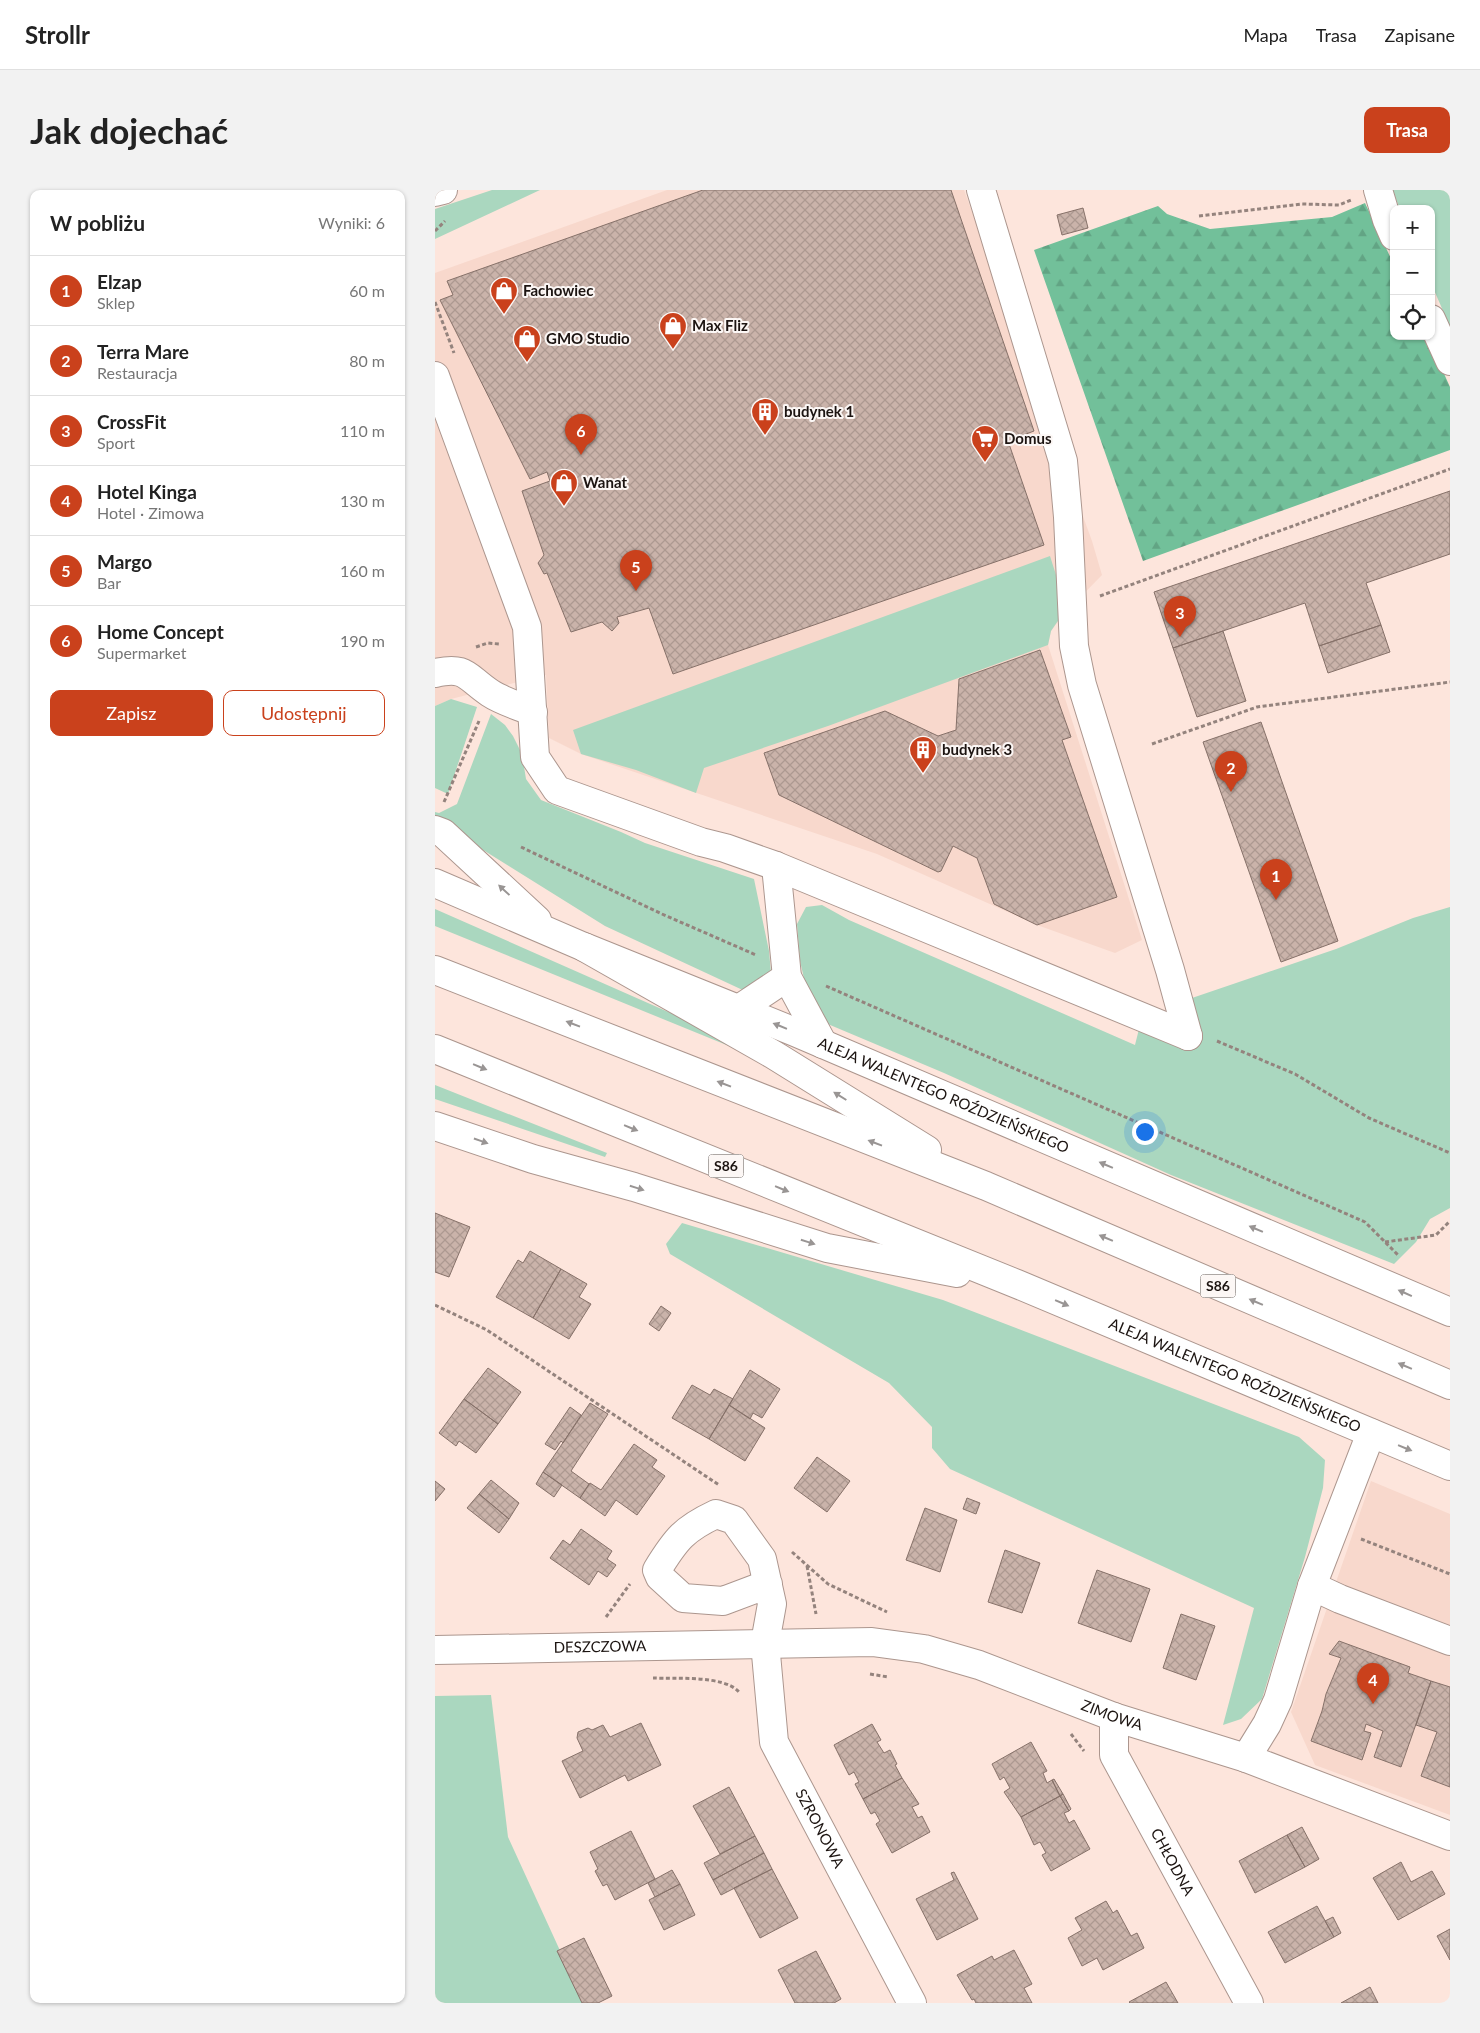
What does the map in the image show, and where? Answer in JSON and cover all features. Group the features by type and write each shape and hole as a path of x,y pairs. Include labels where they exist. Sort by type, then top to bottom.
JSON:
{"main road":[{"path":"435,192 443,190"},
{"path":"981,190 1063,461 1068,517 1074,646 1082,685 1168,963 1188,1036"},
{"path":"1378,190 1390,227"},
{"path":"1435,328 1450,361"},
{"path":"435,376 527,627 535,757 557,790 701,842 725,848 776,866 1188,1036"},
{"path":"435,673 452,669 463,672 491,694 533,712"},
{"path":"439,817 443,833 553,934"},
{"path":"776,866 787,973 823,1044"},
{"name":"ALEJA WALENTEGO ROŹDZIEŃSKIEGO","path":"435,883 583,947 823,1044 1450,1312"},
{"path":"583,947 774,1055 986,1186"},
{"name":"S86","path":"435,970 986,1186 1450,1385"},
{"path":"739,1009 787,973"},
{"name":"ALEJA WALENTEGO ROŹDZIEŃSKIEGO","path":"435,1049 1017,1284 1450,1466"},
{"path":"435,1126 533,1159 634,1187 827,1248 1017,1284"},
{"path":"1246,1758 1267,1724 1277,1700 1312,1586 1371,1433"},
{"name":"SZRONOWA","path":"767,1584 772,1604 765,1643 774,1742 912,2003"},
{"path":"1312,1586 1340,1599 1450,1641"},
{"name":"ZIMOWA","path":"765,1643 872,1642 924,1649 979,1665 1114,1717 1246,1758 1450,1836"},
{"name":"DESZCZOWA","path":"435,1650 765,1643"},
{"name":"CHŁODNA","path":"1114,1717 1114,1756 1249,2003"}],"path":[{"path":"1199,216 1302,204 1339,205 1378,190"},
{"path":"1097,597 1450,469"},
{"path":"1152,744 1257,708 1450,682"},
{"path":"439,817 467,745 483,713"},
{"path":"521,847 787,973 1365,1222 1404,1262"},
{"path":"1188,1036 1212,1039 1295,1074 1369,1118 1450,1153"},
{"path":"1385,1242 1436,1235 1450,1222"},
{"path":"435,1305 487,1330 717,1484"},
{"path":"866,1673 895,1677"},
{"path":"1066,1731 1073,1736 1089,1757"}],"shaded area":[{"path":"667,190 964,190 1092,541 1102,575 1062,616 1051,631 1048,645 1142,940 1115,953 1037,925 877,854 581,754 549,738 546,675 451,699 435,706 435,273"},
{"path":"1371,1481 1450,1514 1450,1815 1315,1765 1291,1712"}],"green space":[{"path":"492,190 540,190 435,239 435,209"},
{"path":"1392,190 1450,190 1450,327 1435,292 1435,205 1398,205"},
{"path":"1365,203 1390,256 1390,340 1429,340 1450,387 1450,450 1143,561 1034,250 1158,206 1167,214 1210,229 1332,217"},
{"path":"1050,556 1063,597 1062,615 1051,631 1048,645 828,726 704,768 696,793 636,770 581,754 573,730"},
{"path":"451,699 477,707 448,794 435,788 435,706"},
{"path":"491,714 505,725 513,736 522,754 526,779 541,800 645,843 754,879 769,951 771,973 747,992 605,926 435,820 435,812 439,813 457,804"},
{"path":"822,905 849,920 1135,1045 1141,1021 1188,1036 1192,998 1336,949 1413,918 1450,907 1450,1208 1430,1219 1416,1242 1394,1264 1171,1175 944,1073 823,1022 809,1000 800,961 797,924 806,907"},
{"path":"435,909 691,1022 730,1044 729,1046 435,926"},
{"path":"435,1085 607,1153 605,1157 435,1099"},
{"path":"682,1223 943,1300 1299,1437 1325,1460 1323,1488 1305,1557 1262,1699 1241,1719 1223,1725 1254,1608 950,1469 932,1448 932,1427 889,1383 670,1254 666,1244"},
{"path":"491,1695 508,1837 584,2003 435,2003 435,1696"}],"building":[{"name":"budynek 1","path":"703,190 951,190 1034,431 1008,441 1044,545 673,674 649,608 617,617 619,623 612,631 602,622 571,632 547,573 544,574 538,563 544,555 522,491 550,481 547,472 530,479 440,300 453,295 447,281"},
{"path":"1083,208 1088,228 1062,235 1057,215"},
{"path":"1450,491 1450,554 1366,583 1381,625 1319,646 1305,603 1173,648 1154,592"},
{"path":"1381,625 1390,652 1328,673 1319,646"},
{"path":"1223,631 1246,701 1197,717 1173,648"},
{"name":"budynek 3","path":"1040,650 1071,737 1062,740 1117,897 1037,925 994,904 977,858 953,846 941,871 938,872 779,795 764,753 885,711 938,736 956,730 959,679"},
{"path":"1261,722 1338,941 1281,962 1203,742"},
{"path":"435,1213 470,1227 449,1277 435,1272"},
{"path":"530,1251 561,1269 533,1318 496,1297 518,1260 523,1263"},
{"path":"561,1269 587,1284 579,1297 591,1304 569,1339 533,1318"},
{"path":"661,1306 671,1313 659,1331 649,1324"},
{"path":"488,1368 521,1392 498,1424 464,1399"},
{"path":"750,1370 780,1389 762,1418 753,1413 750,1419 729,1405"},
{"path":"692,1385 710,1395 714,1389 733,1399 709,1439 672,1418"},
{"path":"464,1399 498,1424 476,1453 459,1441 456,1446 439,1433"},
{"path":"590,1403 608,1414 571,1471 589,1484 580,1498 543,1472"},
{"path":"729,1405 765,1428 745,1461 709,1439"},
{"path":"570,1407 581,1415 563,1443 561,1441 555,1450 545,1444"},
{"path":"634,1444 657,1460 652,1467 665,1476 637,1515 616,1500 605,1516 580,1498 590,1483 601,1490"},
{"path":"817,1457 850,1481 827,1512 794,1488"},
{"path":"543,1472 562,1485 554,1497 536,1484"},
{"path":"491,1480 519,1503 509,1519 479,1494"},
{"path":"435,1481 445,1489 435,1501"},
{"path":"479,1494 509,1519 499,1533 467,1508"},
{"path":"967,1498 980,1503 976,1514 963,1509"},
{"path":"925,1508 957,1520 940,1572 906,1560"},
{"path":"581,1529 612,1551 607,1559 616,1565 607,1577 598,1571 589,1585 550,1558 563,1540 570,1545"},
{"path":"1005,1550 1040,1563 1022,1613 988,1602"},
{"path":"1097,1570 1150,1589 1131,1642 1078,1623"},
{"path":"1181,1614 1215,1626 1196,1680 1163,1668"},
{"path":"1339,1641 1410,1667 1408,1673 1431,1681 1401,1767 1374,1757 1383,1731 1366,1724 1364,1731 1371,1733 1362,1760 1311,1741 1326,1694 1341,1658 1329,1654"},
{"path":"1431,1681 1450,1687 1450,1787 1421,1776 1437,1732 1416,1725"},
{"path":"641,1723 661,1765 628,1781 625,1775 580,1798 562,1761 583,1751 577,1738 578,1732 588,1728 592,1730 603,1725 610,1737"},
{"path":"872,1724 881,1740 877,1742 884,1753 890,1750 902,1778 863,1799 855,1784 859,1782 854,1772 849,1775 834,1745"},
{"path":"1031,1742 1047,1771 1043,1773 1047,1783 1052,1780 1060,1796 1021,1817 1004,1792 1010,1788 1004,1777 1000,1780 992,1764"},
{"path":"902,1778 919,1804 912,1807 918,1818 922,1816 930,1832 892,1853 876,1824 880,1821 875,1812 871,1814 863,1799"},
{"path":"1054,1779 1063,1794 1060,1796 1052,1780"},
{"path":"729,1787 755,1836 720,1854 693,1806"},
{"path":"1063,1794 1071,1809 1069,1811 1060,1796"},
{"path":"1060,1796 1069,1811 1064,1813 1069,1823 1074,1820 1090,1849 1051,1871 1042,1855 1046,1853 1040,1842 1034,1845 1021,1817"},
{"path":"1302,1827 1319,1859 1305,1867 1287,1835"},
{"path":"631,1831 655,1879 615,1900 607,1884 603,1886 595,1871 598,1869 590,1852"},
{"path":"1287,1835 1305,1867 1255,1893 1239,1861"},
{"path":"755,1836 764,1853 713,1880 704,1863"},
{"path":"764,1853 772,1869 721,1895 713,1880"},
{"path":"1401,1862 1411,1882 1432,1871 1445,1894 1398,1920 1373,1878"},
{"path":"772,1869 798,1918 760,1938 734,1888"},
{"path":"672,1870 680,1884 655,1897 648,1883"},
{"path":"954,1872 978,1919 937,1940 916,1899 954,1880 951,1873"},
{"path":"680,1884 695,1915 664,1930 649,1900"},
{"path":"1106,1901 1113,1913 1117,1910 1131,1936 1137,1933 1144,1948 1103,1970 1097,1958 1082,1966 1068,1938 1082,1930 1075,1918"},
{"path":"1317,1906 1334,1937 1285,1963 1268,1932"},
{"path":"1333,1917 1341,1933 1334,1937 1325,1921"},
{"path":"1450,1929 1450,1960 1437,1936"},
{"path":"584,1938 612,1996 598,2003 582,2003 557,1951"},
{"path":"1014,1950 1032,1984 1024,1988 1032,2003 976,2003 974,1999 972,2000 957,1975 992,1956 994,1960"},
{"path":"816,1951 841,1999 834,2003 795,2003 778,1970"},
{"path":"1166,1982 1178,2003 1129,2002"},
{"path":"1370,1987 1378,2003 1341,2003"}],"place":[{"name":"Fachowiec","path":"504,315"},
{"name":"Max Fliz","path":"673,350"},
{"name":"GMO Studio","path":"527,363"},
{"name":"budynek 1","path":"765,436"},
{"name":"Home Concept","path":"581,455"},
{"name":"Domus","path":"985,463"},
{"name":"Wanat","path":"564,507"},
{"name":"Margo","path":"636,591"},
{"name":"CrossFit","path":"1180,637"},
{"name":"budynek 3","path":"923,774"},
{"name":"Terra Mare","path":"1231,792"},
{"name":"Elzap","path":"1276,900"},
{"name":"Hotel Kinga","path":"1373,1704"}]}
